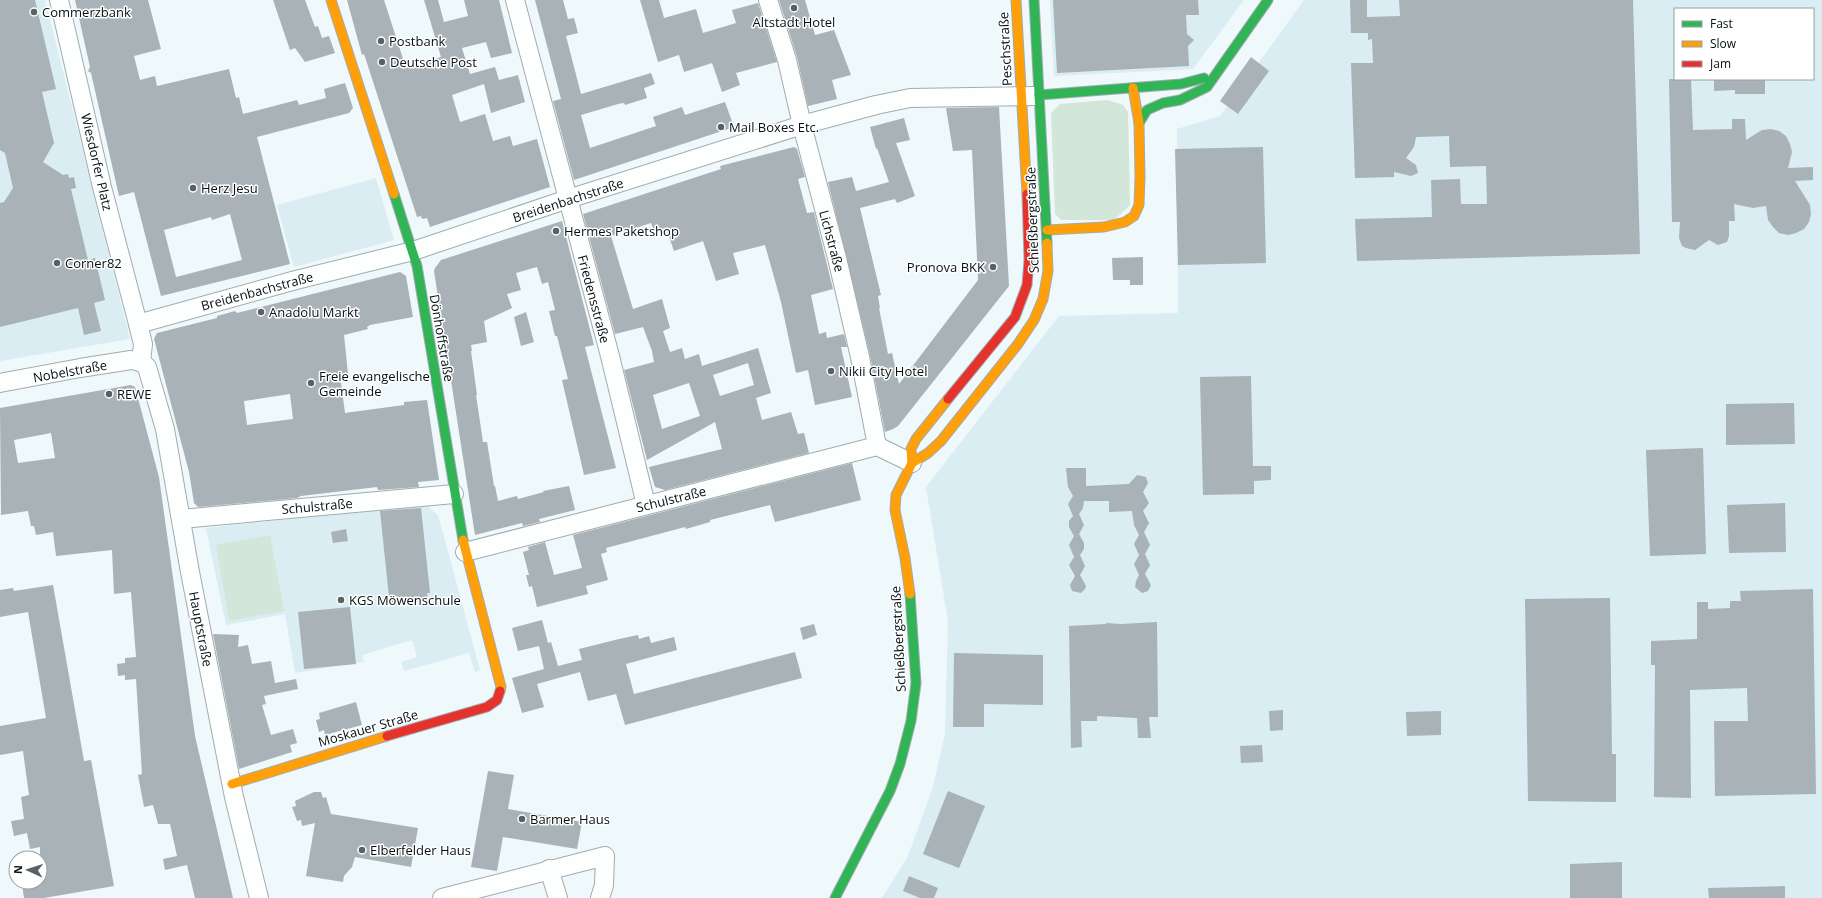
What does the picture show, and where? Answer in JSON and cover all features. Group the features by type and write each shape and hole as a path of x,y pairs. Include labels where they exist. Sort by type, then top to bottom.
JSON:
{"street":[{"name":"Wiesdorfer Platz","path":"59,0 102,187 138,324"},
{"name":"Dönhoffstraße","path":"331,0 413,252 421,289 454,494 465,552 501,687"},
{"name":"Friedensstraße","path":"515,0 610,356 646,505"},
{"name":"Lichstraße","path":"768,0 786,60 837,258 860,357 877,446"},
{"name":"Peschstraße","path":"1016,0 1021,96"},
{"path":"1034,0 1039,96 1181,84 1198,81 1219,69"},
{"path":"1139,122 1147,110 1163,103 1180,100 1195,94 1208,86 1268,0"},
{"path":"1047,230 1104,227 1125,222 1134,216 1139,205 1140,177 1139,122 1133,88"},
{"name":"Schießbergstraße","path":"836,898 890,791 900,764 911,721 916,683 912,612 905,558 895,510 896,495 912,463 911,449 916,439 1015,317 1025,293 1029,260 1021,96"},
{"name":"Breidenbachstraße","path":"138,324 296,280 413,252 568,199 802,125 876,105 910,98 1039,96"},
{"name":"Schießbergstraße","path":"912,463 928,454 941,442 1018,344 1034,320 1042,304 1046,281 1047,230 1039,96"},
{"path":"138,324 144,344 141,362"},
{"name":"Nobelstraße","path":"0,383 130,360 141,362"},
{"name":"Hauptstraße","path":"141,362 147,367 165,429 232,784 259,898"},
{"path":"877,446 912,463"},
{"name":"Schulstraße","path":"465,552 877,446"},
{"name":"Schulstraße","path":"181,519 454,494"},
{"name":"Moskauer Straße","path":"232,784 317,757 487,707 497,700 501,687"},
{"path":"442,898 605,856 604,885 600,898"},
{"path":"550,870 558,898"}],"shaded area":[{"path":"0,0 45,0 130,339 0,361"},
{"path":"1050,0 1244,0 1193,69 1054,76"},
{"path":"1304,0 1822,0 1822,898 882,898 908,856 933,787 945,734 948,621 926,487 1059,316 1178,313 1177,129 1220,116"},
{"path":"376,178 394,240 294,267 277,205"},
{"name":"KGS Möwenschule","path":"425,504 438,515 480,670 475,672 469,653 404,671 401,662 417,657 412,640 362,655 364,662 295,673 285,614 226,625 206,528"}],"green space":[{"path":"1107,100 1123,105 1128,112 1130,205 1114,220 1061,220 1055,214 1051,113 1060,104"},
{"path":"270,535 284,611 229,621 216,545"}],"building":[{"path":"0,0 35,0 56,89 42,92 54,143 43,162 63,175 68,174 69,178 74,177 76,188 71,189 88,260 95,258 105,300 94,303 101,331 84,335 78,308 0,327 0,203 4,202 13,188 5,153 0,150"},
{"path":"75,0 148,0 161,49 134,56 140,80 155,76 157,86 229,69 236,98 239,97 243,114 297,100 299,105 326,98 324,89 345,83 353,108 349,113 257,137 290,264 161,296 134,192 119,196 91,73 88,71 90,67","holes":["230,214 242,260 176,277 164,230 211,217 212,220"]},
{"path":"273,0 305,0 315,27 318,26 322,38 329,36 335,53 305,62 295,48 290,50"},
{"path":"347,0 384,0 406,68 441,57 424,0 438,0 444,22 468,16 464,0 499,0 512,53 491,58 486,42 462,48 470,74 495,67 499,80 518,75 525,102 491,113 484,84 452,95 460,122 485,114 493,141 510,136 513,146 537,139 550,187 430,227 427,218 422,219 421,216 417,217 364,54 362,55"},
{"path":"535,0 563,0 568,19 574,18 578,33 566,36 581,94 651,73 655,84 644,88 647,98 625,105 624,103 618,104 581,115 590,148 656,126 653,117 682,107 685,115 725,102 734,127 574,180 553,101 561,99"},
{"path":"640,0 659,0 664,18 696,9 703,33 736,23 732,10 758,3 777,62 736,73 740,85 722,92 712,63 684,72 679,55 658,62"},
{"path":"779,0 805,0 815,35 834,30 851,75 832,80 837,99 808,106 797,57"},
{"path":"1053,0 1198,0 1199,15 1186,15 1187,34 1194,40 1188,46 1189,66 1057,73"},
{"path":"1350,0 1367,0 1367,17 1400,16 1399,0 1633,0 1640,254 1357,261 1355,219 1432,217 1431,180 1460,179 1461,204 1487,204 1486,166 1450,167 1449,136 1416,137 1414,147 1406,158 1416,165 1418,173 1411,176 1394,172 1394,177 1355,178 1351,63 1373,63 1372,39 1368,40 1368,33 1351,33"},
{"path":"1251,57 1269,71 1238,114 1220,101"},
{"path":"1669,79 1691,80 1693,130 1732,129 1732,119 1745,119 1746,140 1762,130 1771,129 1779,131 1786,136 1792,152 1788,168 1813,167 1813,180 1795,181 1810,205 1811,214 1809,222 1804,229 1796,233 1788,235 1779,233 1768,220 1766,206 1753,208 1734,204 1735,221 1729,221 1729,236 1727,242 1718,245 1709,240 1695,250 1682,246 1679,238 1680,222 1672,222"},
{"path":"1714,80 1765,80 1765,94 1735,94 1735,90 1714,91"},
{"name":"Pronova BKK","path":"999,107 1009,286 898,426 885,432 870,355 828,182 852,177 856,191 889,182 877,148 876,149 870,127 904,118 910,140 896,143 915,196 897,203 895,199 860,208 881,295 878,296 879,308 888,354 892,353 899,384 978,280 972,150 953,151 946,108"},
{"path":"794,147 797,149 805,177 798,179 807,213 814,212 833,289 811,295 819,334 826,332 827,338 844,334 847,347 841,347 852,397 815,405 808,370 796,373 781,302 765,245 733,253 739,274 716,281 703,241 674,251 666,228 654,232 651,223 611,236 633,309 662,299 670,328 663,331 670,352 682,348 685,359 699,354 702,366 758,348 771,393 756,398 762,420 791,412 798,434 804,433 809,453 665,490 655,487 649,467 722,449 715,422 647,460 624,370 654,362 652,351 643,327 615,334 583,214 721,169 720,166","holes":["748,363 754,385 720,396 713,375","689,383 700,416 662,429 653,395"]},
{"path":"1263,147 1266,263 1178,265 1175,149"},
{"path":"562,221 594,345 585,347 616,468 584,475 562,380 568,379 549,311 555,310 548,282 542,284 537,267 516,273 521,290 507,294 512,308 484,321 487,342 471,345 483,442 487,442 498,501 517,496 518,499 544,492 543,491 569,486 575,510 539,519 540,522 523,526 522,523 475,535 434,271 441,260"},
{"path":"1143,257 1143,285 1130,285 1130,280 1113,280 1112,258"},
{"path":"400,272 406,276 413,317 370,325 367,327 368,329 344,335 348,374 340,375 345,413 404,405 404,402 427,400 439,480 418,482 419,487 378,490 377,487 301,496 297,498 198,507 194,503 189,472 154,339 157,333 217,318 217,316 235,311 237,313","holes":["290,394 293,419 247,425 244,401"]},
{"path":"526,312 534,342 521,346 514,317"},
{"path":"1251,376 1253,466 1271,466 1271,480 1254,481 1254,494 1203,495 1200,377"},
{"path":"131,385 135,387 159,477 195,736 233,898 195,898 187,865 165,870 163,859 177,856 170,824 158,824 153,805 144,807 138,775 142,774 136,679 125,680 125,675 118,676 117,664 125,663 125,658 136,657 131,592 114,594 112,550 56,556 53,532 36,535 34,526 31,526 28,511 1,515 0,408","holes":["51,433 55,458 18,463 14,440"]},
{"path":"1794,403 1795,444 1726,445 1726,404"},
{"path":"1703,448 1706,554 1650,556 1646,450"},
{"path":"852,463 861,500 775,522 770,505 710,520 710,522 686,529 685,527 606,548 607,552 601,554 608,580 586,586 588,594 537,607 532,586 529,587 526,575 529,575 523,552 529,550 528,547 545,542 554,575 582,568 573,535"},
{"path":"1066,468 1086,468 1086,486 1129,484 1137,475 1146,477 1148,483 1143,492 1149,503 1143,511 1149,523 1144,532 1150,545 1145,554 1150,565 1145,574 1151,585 1148,591 1142,593 1135,587 1139,575 1134,564 1139,555 1134,544 1139,535 1134,525 1132,511 1109,512 1109,501 1084,501 1083,508 1079,514 1084,525 1079,534 1084,543 1084,549 1080,555 1085,566 1080,575 1086,586 1081,593 1072,591 1070,585 1075,576 1069,565 1074,557 1069,545 1074,536 1069,527 1069,521 1073,516 1068,504 1073,496 1068,487"},
{"path":"1785,503 1786,552 1729,553 1727,505"},
{"path":"421,508 430,593 427,593 428,601 392,605 391,597 389,597 380,511"},
{"path":"346,529 348,541 333,543 331,532"},
{"path":"53,585 84,761 91,760 114,886 44,898 24,898 23,890 48,890 48,850 40,850 40,847 30,849 27,833 14,836 11,821 24,819 21,797 29,795 23,751 0,755 0,726 46,718 28,612 0,617 0,590 13,588 14,591"},
{"path":"1813,589 1816,794 1715,796 1714,721 1748,721 1747,688 1690,690 1691,798 1654,797 1655,665 1651,665 1651,641 1697,639 1697,602 1708,602 1708,609 1730,608 1730,601 1741,601 1740,591"},
{"path":"1610,598 1612,754 1616,754 1616,802 1528,801 1525,599"},
{"path":"350,607 356,664 304,669 298,612"},
{"path":"542,620 548,643 551,642 558,666 582,660 579,649 619,639 638,635 639,639 649,636 651,643 674,637 677,650 626,664 634,694 795,652 802,678 625,725 616,694 588,701 580,672 537,684 544,707 522,713 512,678 544,669 539,646 518,651 512,628"},
{"path":"1157,622 1158,717 1149,717 1151,738 1138,738 1137,718 1097,716 1097,721 1081,721 1082,747 1071,748 1069,626 1106,623 1121,624"},
{"path":"814,624 817,635 803,640 800,628"},
{"path":"213,634 239,635 238,647 248,645 252,664 271,661 275,683 296,679 298,689 264,696 266,704 262,705 271,735 293,729 297,743 290,745 292,752 239,769"},
{"path":"954,653 1043,655 1043,705 984,704 984,727 953,727"},
{"path":"356,702 362,725 325,735 324,730 319,732 316,720 320,719 319,713"},
{"path":"1283,710 1283,730 1270,731 1269,711"},
{"path":"1441,711 1441,735 1407,736 1406,712"},
{"path":"1262,745 1263,762 1241,763 1240,746"},
{"name":"Barmer Haus","path":"488,771 514,775 508,809 582,822 577,849 503,837 497,871 471,867"},
{"path":"948,791 985,806 959,868 923,854"},
{"name":"Elberfelder Haus","path":"314,792 321,792 323,798 326,797 331,814 418,828 411,867 355,857 352,867 344,876 343,882 306,876 315,823 302,826 301,820 297,821 292,807 296,806 295,801"},
{"path":"1622,862 1622,898 1570,898 1570,864"},
{"path":"909,876 938,888 934,898 920,898 903,891"},
{"path":"1785,886 1785,898 1709,898 1708,888"}],"traffic: fast":[{"path":"1034,0 1047,243"},
{"path":"1139,123 1147,110 1163,103 1180,100 1207,87 1268,0"},
{"path":"1039,95 1181,84 1204,78"},
{"path":"394,194 417,266 463,540"},
{"path":"835,898 890,791 900,764 911,721 916,683 910,594"}],"traffic: slow":[{"path":"331,0 394,194"},
{"path":"1016,0 1027,194"},
{"path":"1047,230 1104,227 1125,222 1134,216 1139,205 1140,177 1139,123 1133,88"},
{"path":"912,463 928,453 941,441 1018,344 1034,320 1043,299 1048,271 1047,243"},
{"path":"910,594 905,558 895,510 896,495 912,463 911,449 916,439 948,399"},
{"path":"463,540 501,687 500,691"},
{"path":"232,784 387,736"}],"traffic: jam":[{"path":"948,399 1015,317 1027,285 1029,260 1027,194"},
{"path":"387,736 487,707 497,700 500,691"}],"place":[{"name":"Altstadt Hotel","path":"794,8"},
{"name":"Commerzbank","path":"34,12"},
{"name":"Postbank","path":"381,41"},
{"name":"Deutsche Post","path":"382,62"},
{"name":"Mail Boxes Etc.","path":"721,127"},
{"name":"Herz Jesu","path":"193,188"},
{"name":"Hermes Paketshop","path":"556,231"},
{"name":"Corner82","path":"57,263"},
{"name":"Pronova BKK","path":"993,267"},
{"name":"Anadolu Markt","path":"261,312"},
{"name":"Nikii City Hotel","path":"831,371"},
{"name":"Freie evangelische Gemeinde","path":"311,383"},
{"name":"REWE","path":"109,394"},
{"name":"KGS Möwenschule","path":"341,600"},
{"name":"Barmer Haus","path":"522,819"},
{"name":"Elberfelder Haus","path":"362,850"}]}
